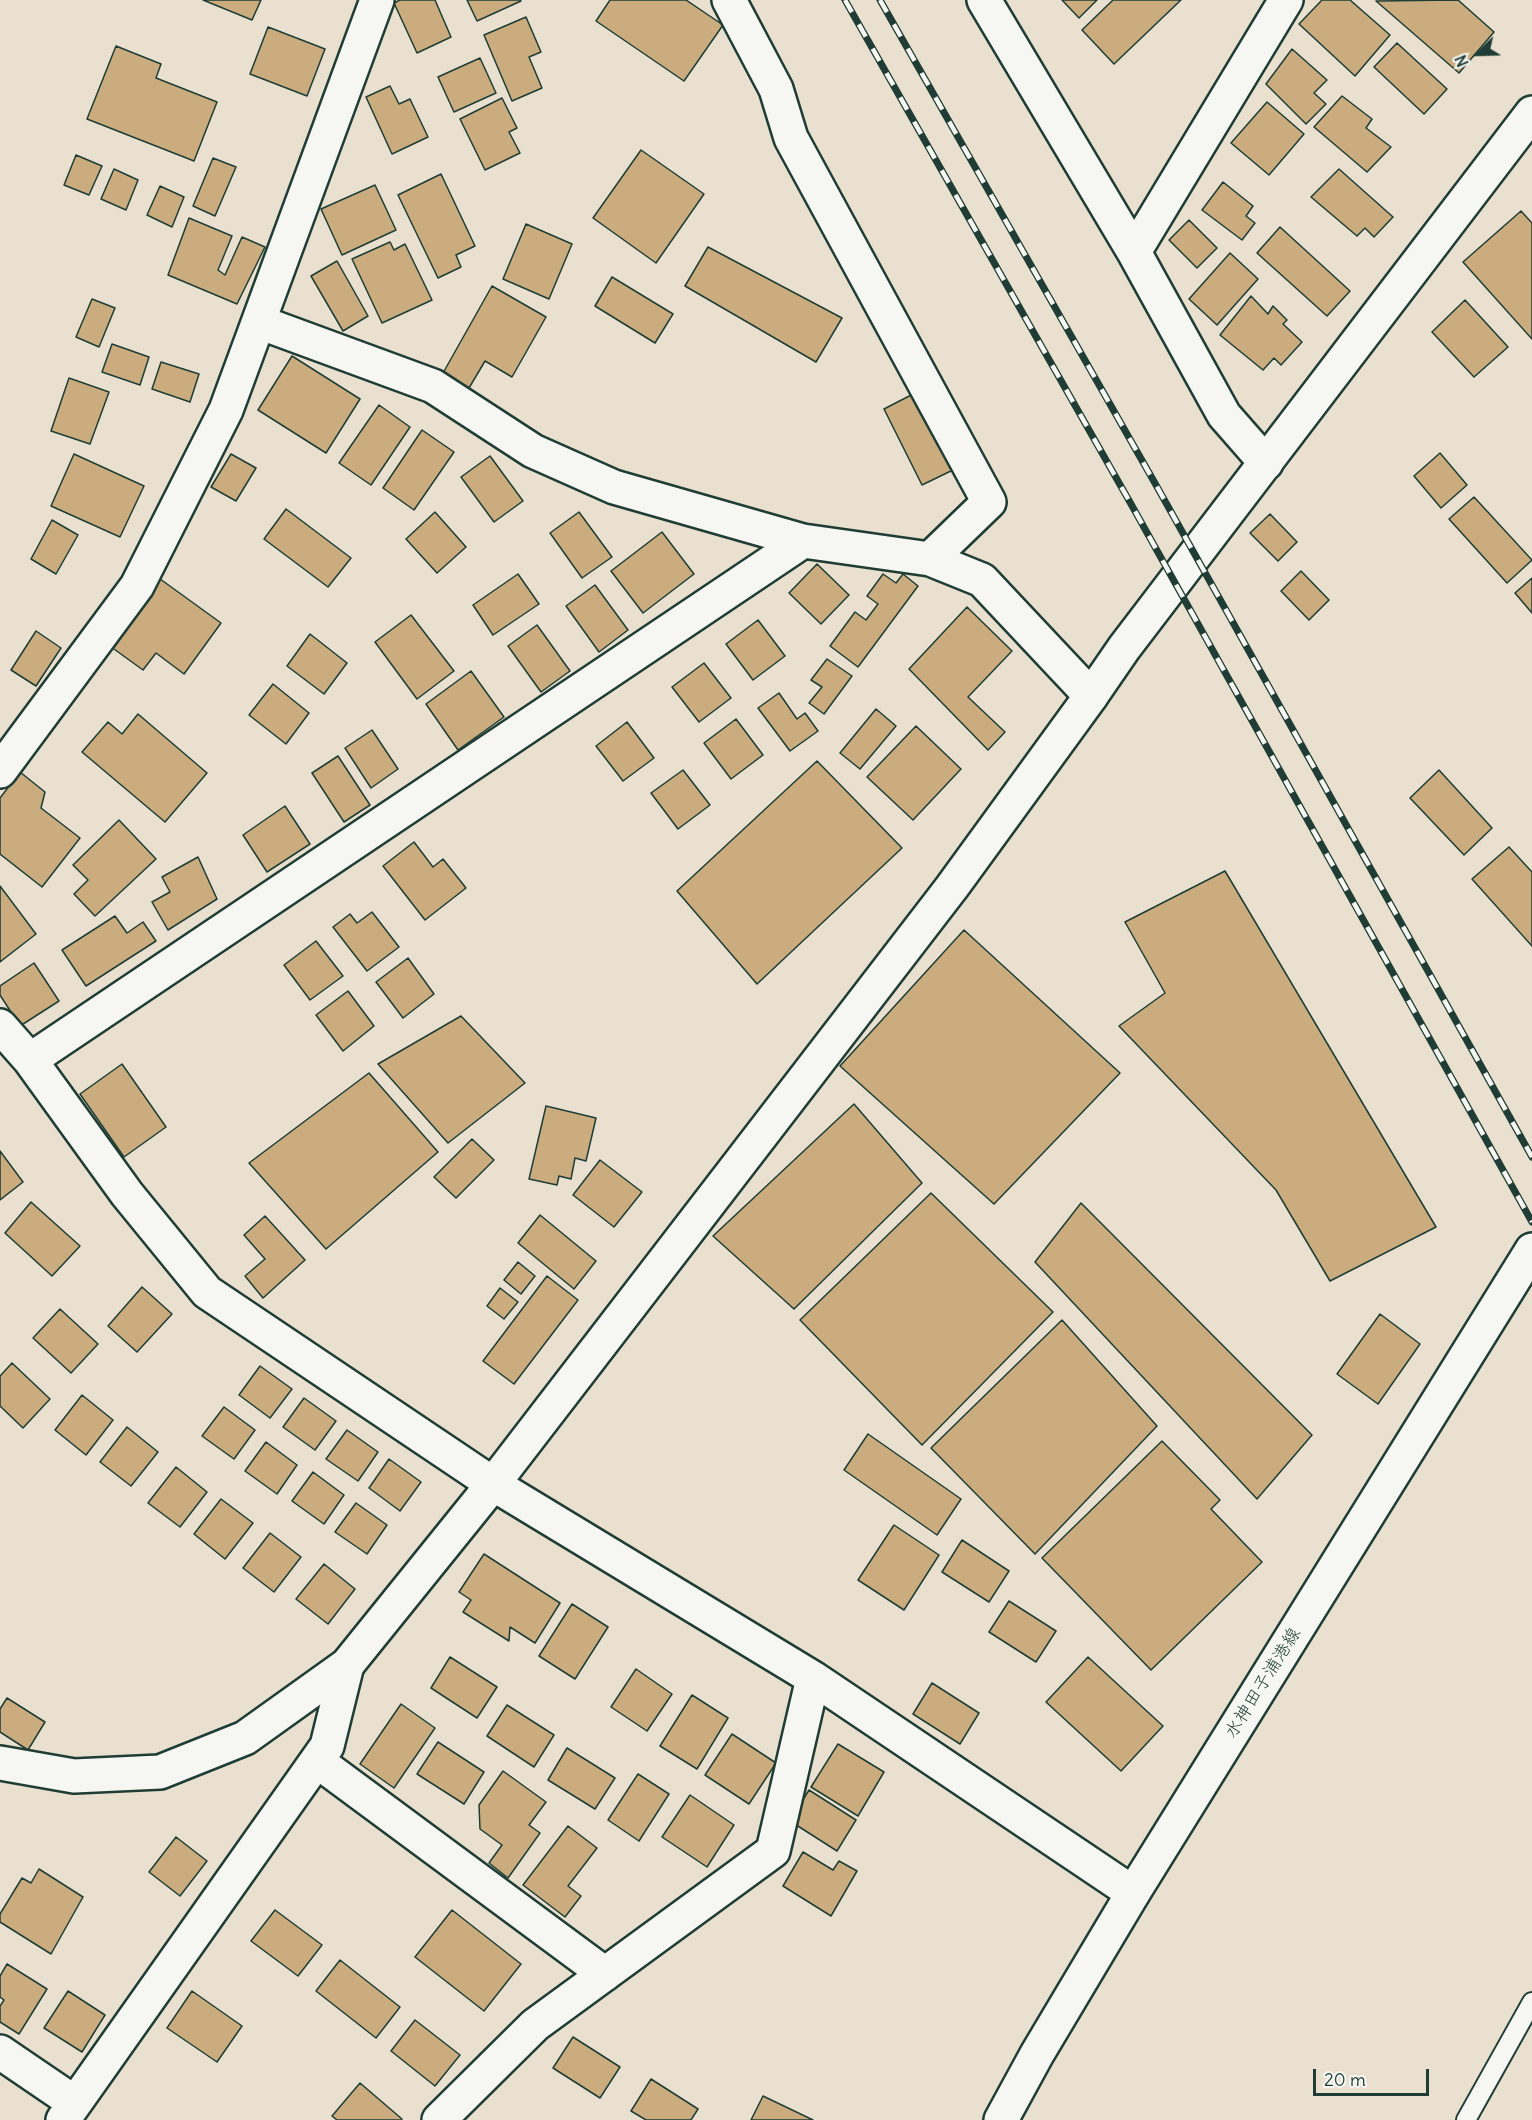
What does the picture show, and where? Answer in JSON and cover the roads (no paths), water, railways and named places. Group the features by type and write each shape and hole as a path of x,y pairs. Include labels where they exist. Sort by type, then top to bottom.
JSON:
{"street":[{"path":"0,771 137,586 226,410 307,184 377,0"},
{"path":"729,0 776,89 791,138 989,502 930,560"},
{"path":"984,0 1134,252 1224,415 1266,463"},
{"path":"1134,252 1287,0"},
{"path":"0,1763 74,1776 160,1772 245,1738 347,1665 493,1484 952,887 1124,648 1532,113"},
{"path":"259,322 433,386 532,451 614,487 803,541 930,560 982,580 1091,696"},
{"path":"30,1060 803,541"},
{"path":"0,1026 30,1060 127,1194 207,1292 493,1484 813,1678 1133,1893"},
{"name":"水神田子浦港線","path":"1000,2120 1133,1893 1532,1250"},
{"path":"0,2052 69,2111 327,1746 347,1665"},
{"path":"440,2120 535,2025 773,1851 813,1678"},
{"path":"317,1761 605,1974"}],"lane":[{"path":"1466,2120 1532,2002"}],"railway":[{"path":"845,0 1131,504 1532,1222"},
{"path":"880,0 1156,485 1532,1157"}]}
